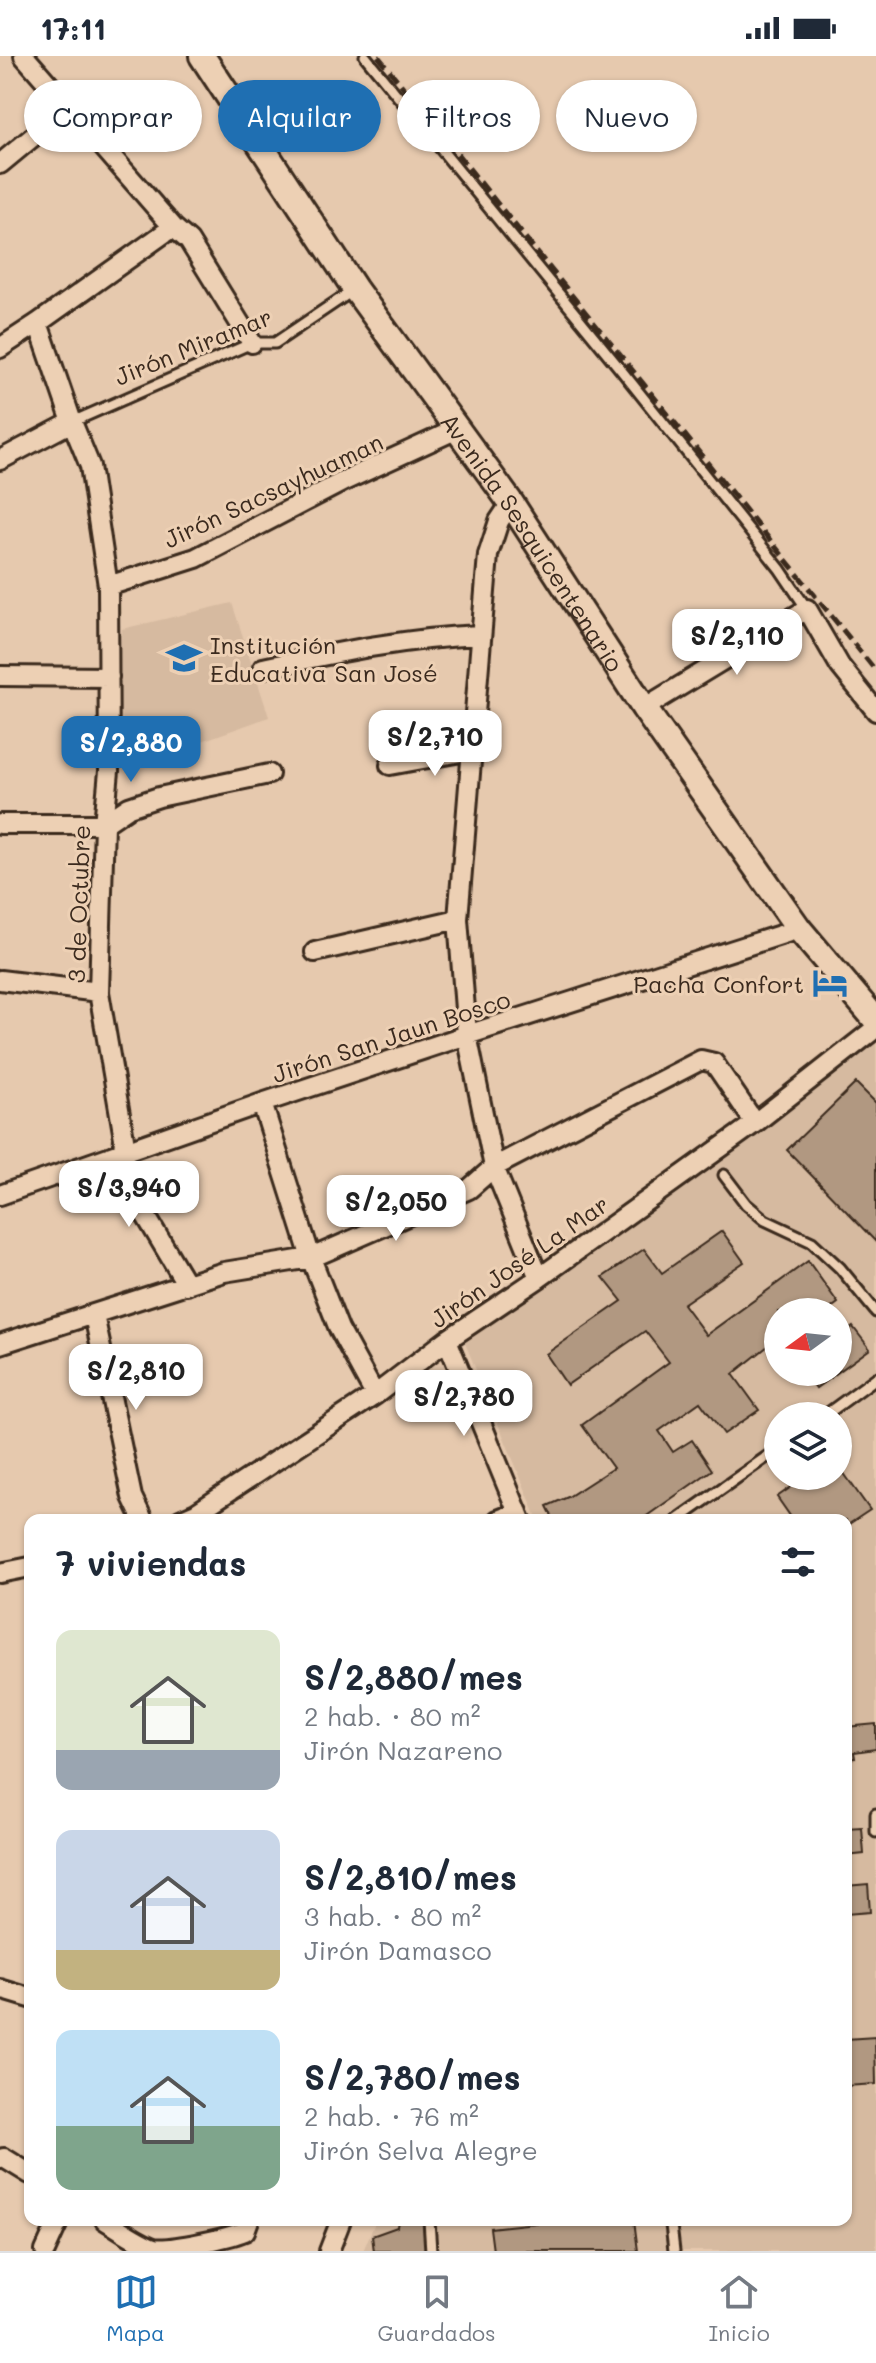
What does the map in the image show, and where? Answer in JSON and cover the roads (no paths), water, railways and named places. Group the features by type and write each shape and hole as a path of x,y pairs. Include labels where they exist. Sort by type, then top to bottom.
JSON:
{"street":[{"path":"24,56 45,80"},
{"name":"Avenida Sesquicentenario","path":"202,56 355,289 511,503 644,708 799,929 876,1020"},
{"path":"0,164 24,144"},
{"path":"108,152 173,227 189,241 252,343"},
{"path":"0,348 173,227"},
{"name":"3 de Octubre","path":"38,323 90,466 108,586 109,771 104,824 99,992 124,1138 128,1186 187,1285"},
{"name":"Jirón Miramar","path":"0,460 72,422"},
{"name":"Jirón Sacsayhuaman","path":"108,586 196,558 346,480 457,429"},
{"path":"511,503 499,521 488,555 458,919 467,1035 494,1167 539,1278"},
{"path":"644,708 807,609 840,666 876,711"},
{"path":"263,668 370,646 480,635"},
{"path":"0,676 109,677"},
{"path":"390,765 472,750"},
{"path":"0,824 104,824 129,807 159,797 269,774"},
{"path":"315,952 458,919"},
{"name":"Jirón San Jaun Bosco","path":"0,1195 262,1103 799,929"},
{"path":"0,980 99,992"},
{"name":"Jirón José La Mar","path":"194,1514 375,1395 447,1340 755,1123 876,1028"},
{"path":"0,1344 224,1272 311,1258 469,1189 494,1167 701,1060 714,1063 755,1123"},
{"path":"262,1103 311,1258 339,1329 375,1395"},
{"path":"94,1315 132,1497 140,1514"},
{"path":"447,1340 518,1514"},
{"path":"0,1573 24,1568"},
{"path":"0,1989 24,1996"},
{"path":"0,2159 4,2158 24,2170"},
{"path":"45,2251 56,2226"},
{"path":"115,2226 156,2250 178,2248 244,2226"},
{"path":"329,2251 339,2226"}],"lane":[{"path":"365,56 780,569 807,609"},
{"name":"Jirón Miramar","path":"72,422 252,343 275,343 355,289"},
{"path":"724,1175 746,1204 765,1220 812,1242 840,1268 876,1312"},
{"path":"843,1402 876,1378"},
{"path":"686,1514 764,1459"},
{"path":"876,1814 876,1832"},
{"path":"429,2226 431,2251"},
{"path":"671,2226 674,2251"}],"railway":[{"path":"378,56 876,671"}],"place":[{"name":"Institución Educativa San José","path":"184,658"},
{"name":"Pacha Confort","path":"830,983"}]}
